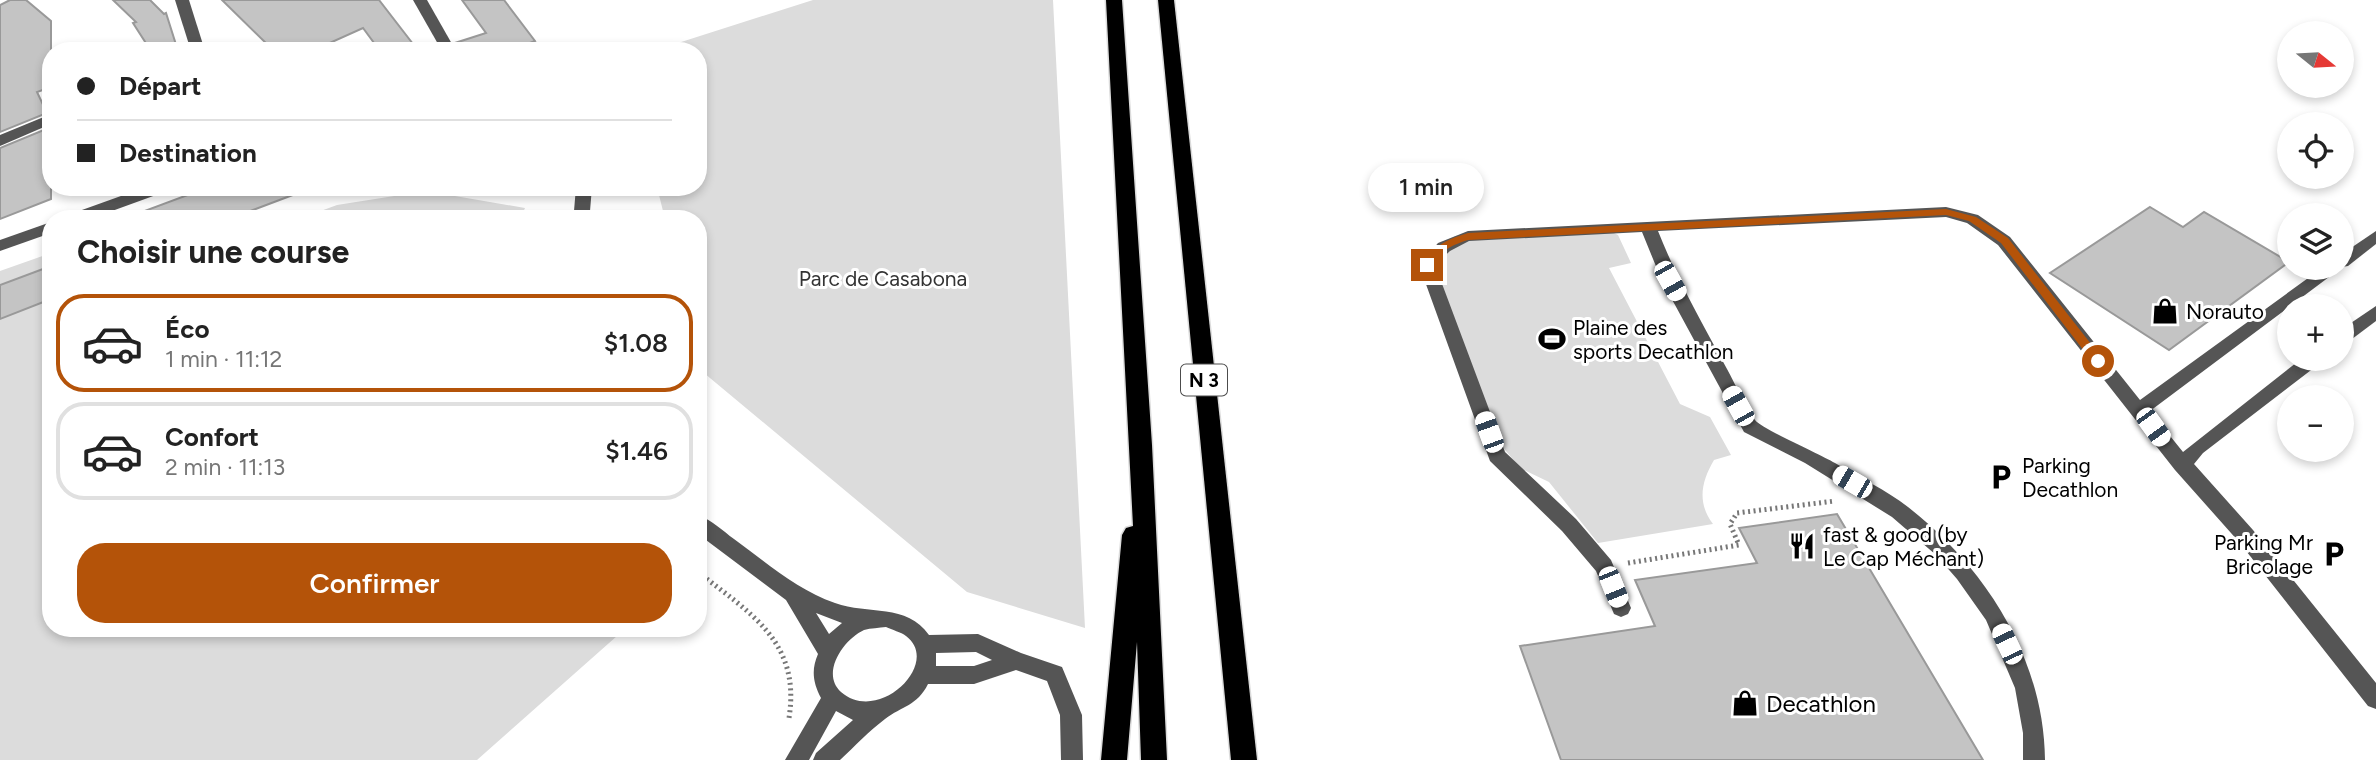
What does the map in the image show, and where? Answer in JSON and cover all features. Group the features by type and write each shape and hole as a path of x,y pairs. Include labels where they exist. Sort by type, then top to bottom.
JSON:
{"highway":[{"path":"1114,0 1141,445 1154,760"},
{"name":"N 3","path":"1166,0 1244,760"},
{"path":"1114,760 1141,445"}],"street":[{"path":"182,0 191,42"},
{"path":"420,0 444,42"},
{"path":"0,141 42,122"},
{"path":"99,210 137,196"},
{"path":"1621,608 1604,566 1569,525 1497,456 1427,265 1436,251 1445,243 1468,236 1946,212 1972,219 2004,241 2182,465 2246,536 2376,699"},
{"path":"1648,226 1670,281 1749,427 1852,482 1899,511 1943,549 1994,615 2026,688 2034,733 2035,760"},
{"path":"0,246 42,230"},
{"path":"2354,253 2376,236"},
{"path":"2139,409 2155,400 2317,280"},
{"path":"2354,329 2376,312"},
{"path":"2182,465 2207,440 2297,371"},
{"path":"707,530 793,594 834,611 870,620"},
{"path":"793,594 828,652"},
{"path":"887,618 904,622 917,631 926,644 924,675 914,690 899,702 863,712 846,707 832,697 825,684 828,652 838,637 853,626 887,618"},
{"path":"926,644 978,643 1016,661 1055,674 1072,715 1072,760"},
{"path":"924,675 974,675 1016,661"},
{"path":"802,752 832,697"},
{"path":"824,760 881,709"}],"path":[{"path":"1604,566 1739,545 1730,524 1737,513 1834,502 1852,482"},
{"path":"707,579 767,628 792,673 793,704 784,734 802,752"}],"green space":[{"name":"Parc de Casabona","path":"813,0 1053,0 1085,628 967,592 707,375 707,210 663,210 659,196 707,196 707,42 681,42"},
{"path":"394,196 455,196 525,208 323,210 337,205"},
{"name":"Plaine des sports Decathlon","path":"1598,225 1618,235 1631,263 1609,268 1680,404 1710,417 1731,455 1714,460 1706,476 1703,500 1713,524 1598,543 1549,482 1520,468 1497,440 1433,273 1428,251 1455,236"},
{"path":"42,256 42,637 616,637 477,760 0,760 0,271"}],"building":[{"path":"10,0 26,0 51,21 51,42 42,42 42,90 37,92 42,102 42,115 0,132 0,5"},
{"path":"113,0 150,0 166,13 175,42 145,42 133,23 136,22"},
{"path":"222,0 379,0 411,42 373,42 363,28 332,42 265,42"},
{"path":"462,0 504,0 535,41 458,42 486,33"},
{"path":"42,131 42,196 51,196 51,199 0,219 0,148"},
{"path":"185,196 290,196 253,210 147,210"},
{"name":"Norauto","path":"2150,207 2183,227 2204,212 2277,255 2277,271 2169,350 2050,273"},
{"path":"42,269 42,303 0,319 0,285"},
{"name":"Decathlon","path":"1837,514 1983,760 1561,760 1520,646 1655,626 1635,580 1757,563 1739,528"}],"place":[{"name":"Norauto","path":"2165,311"},
{"name":"Plaine des sports Decathlon","path":"1552,339"},
{"name":"Parking Decathlon","path":"2001,477"},
{"name":"fast & good (by Le Cap Méchant)","path":"1802,546"},
{"name":"Parking Mr Bricolage","path":"2334,554"},
{"name":"Decathlon","path":"1745,703"}],"route":[{"path":"1427,265 1445,243 1468,236 1946,212 1972,219 2004,241 2098,361"}]}
